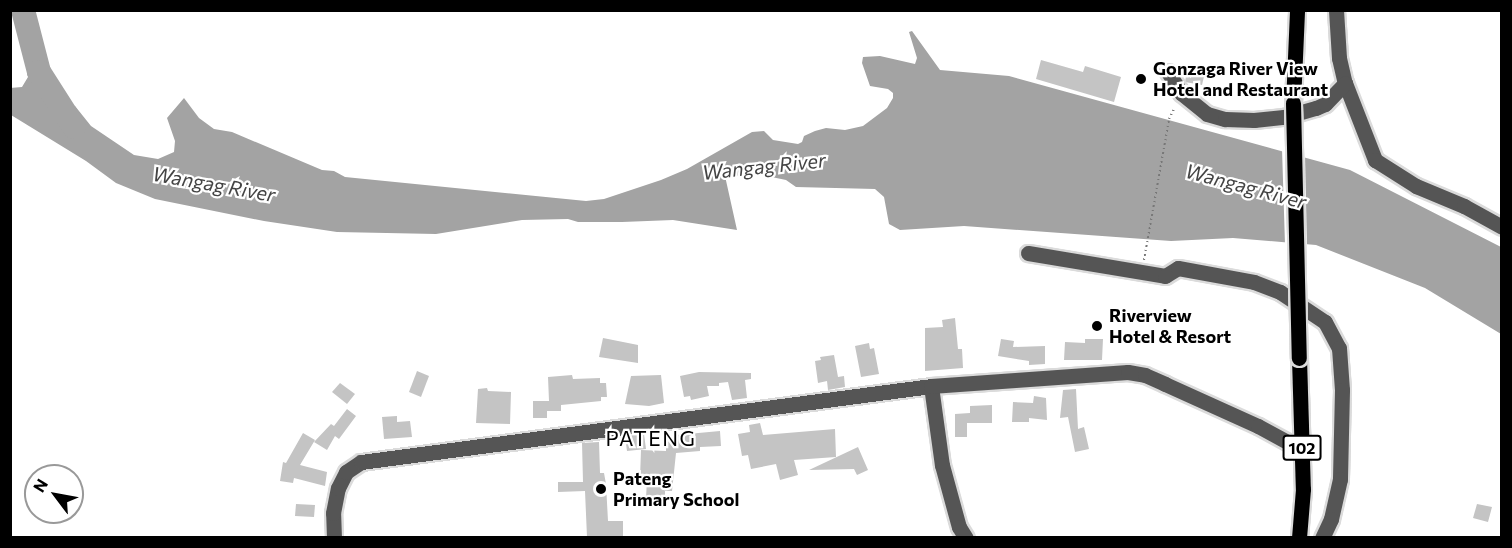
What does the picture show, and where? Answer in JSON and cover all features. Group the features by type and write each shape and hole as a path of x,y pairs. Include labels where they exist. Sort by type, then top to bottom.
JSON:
{"main road":[{"name":"102","path":"1297,10 1293,104 1302,450 1299,537"}],"street":[{"path":"1336,10 1339,58 1345,83 1375,160 1416,186 1464,206 1502,226"},
{"path":"1168,72 1181,93 1207,114 1225,119 1254,120 1284,117 1316,108 1325,104 1345,83"},
{"path":"1028,253 1165,276 1178,268 1254,282 1280,292 1325,322 1339,348 1342,390 1340,479 1331,519 1322,537"},
{"path":"334,537 333,513 338,488 346,472 361,462 931,386 1128,372 1145,375 1258,426 1302,450"},
{"path":"931,386 942,465 959,527 966,537"}],"path":[{"path":"1145,257 1169,118"}],"water":[{"path":"19,11 30,11 34,21 39,52 46,69 39,84 40,90 44,95 75,106 91,126 134,155 158,159 174,152 175,141 167,118 184,98 199,118 214,129 232,132 322,170 334,171 345,177 586,201 604,199 661,180 687,169 752,132 764,131 773,140 798,144 802,142 804,136 815,131 826,128 845,130 863,126 887,108 893,98 893,93 888,89 870,86 862,63 863,57 880,56 915,64 917,58 909,32 912,31 940,70 1009,76 1350,170 1501,247 1501,334 1425,288 1316,245 1233,238 1171,241 964,226 900,230 889,224 884,197 875,189 796,187 786,180 762,175 725,176 737,230 673,220 578,222 568,219 522,220 436,234 337,232 264,221 155,199 116,183 86,161 11,115 10,88 22,87 28,77 25,39"}],"pier":[{"path":"1282,148 1305,155 1307,247 1285,245"}],"building":[{"path":"1041,60 1083,72 1085,66 1121,77 1114,102 1036,79"},
{"path":"1188,64 1206,68 1202,85 1185,82"},
{"path":"955,318 958,349 962,349 963,368 925,371 925,328 943,327 942,320"},
{"path":"603,338 638,345 638,363 599,357"},
{"path":"1001,339 1014,341 1013,347 1045,346 1045,364 1029,365 1029,361 998,356"},
{"path":"1085,339 1103,339 1102,360 1064,360 1065,342 1085,343"},
{"path":"869,343 870,349 874,348 879,374 861,377 855,346"},
{"path":"834,355 838,377 844,376 845,387 828,390 827,381 818,383 815,361 821,360 820,357"},
{"path":"417,371 429,376 421,397 409,392"},
{"path":"699,372 751,373 751,379 745,380 747,398 732,400 728,382 719,383 719,386 707,386 709,396 691,400 690,396 684,397 680,376"},
{"path":"572,375 573,379 600,378 600,383 606,383 607,397 601,397 601,401 561,405 561,411 547,411 547,418 533,418 533,401 549,401 548,377"},
{"path":"661,375 664,403 649,406 625,404 631,376"},
{"path":"340,383 355,394 347,404 332,392"},
{"path":"487,388 488,391 511,392 510,424 476,423 478,389"},
{"path":"1076,389 1078,429 1084,427 1089,449 1075,452 1068,417 1060,418 1063,390"},
{"path":"1034,396 1046,398 1047,420 1029,418 1029,422 1012,422 1013,402 1033,403"},
{"path":"992,405 992,423 967,423 967,437 955,437 955,414 970,413 970,406"},
{"path":"347,409 356,416 339,439 335,436 327,450 314,442 331,424 334,426"},
{"path":"397,416 397,422 410,421 412,437 384,439 382,417"},
{"path":"760,423 763,435 835,429 836,457 794,460 798,475 780,480 776,464 751,469 748,455 742,456 738,434 750,432 749,425"},
{"path":"720,431 721,446 700,447 700,451 676,453 672,491 665,491 665,499 646,499 647,478 640,478 641,450 666,451 666,436"},
{"path":"303,433 315,440 300,465 327,472 325,486 294,478 293,483 280,481 283,462 286,463"},
{"path":"644,434 646,449 627,451 625,437"},
{"path":"599,442 600,473 604,473 606,484 608,521 623,521 623,536 587,537 585,491 558,492 558,482 583,482 582,443"},
{"path":"858,447 868,470 857,475 854,469 809,470"},
{"path":"296,504 315,505 314,517 295,516"},
{"path":"1477,504 1492,507 1488,522 1473,518"}],"waterway":[{"name":"Wangag River","path":"23,10 39,72 74,127"}],"place":[{"name":"Gonzaga River View Hotel and Restaurant","path":"1141,79"},
{"name":"Riverview Hotel & Resort","path":"1097,326"},
{"name":"Pateng Primary School","path":"601,489"}],"district":[{"name":"PATENG","path":"651,438"}]}
